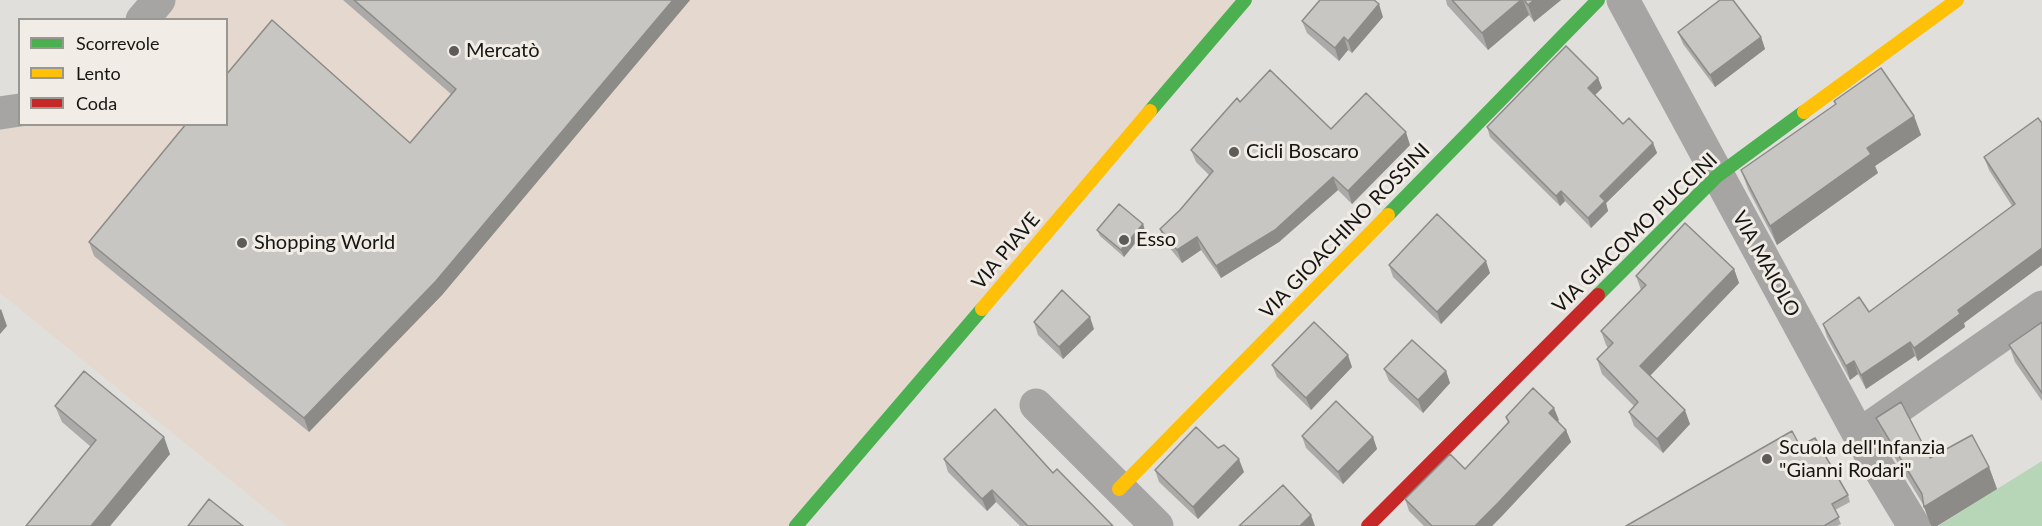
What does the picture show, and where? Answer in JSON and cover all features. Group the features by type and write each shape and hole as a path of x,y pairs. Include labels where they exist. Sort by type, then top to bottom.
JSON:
{"street":[{"path":"144,18 159,0"},
{"name":"VIA PIAVE","path":"796,526 1245,0"},
{"name":"VIA GIOACHINO ROSSINI","path":"1119,489 1598,0"},
{"name":"VIA MAIOLO","path":"1623,0 1859,435 1914,526"},
{"name":"VIA GIACOMO PUCCINI","path":"1368,526 1717,176 1957,0"},
{"path":"0,113 18,110"},
{"path":"1859,435 2042,307"},
{"path":"1036,405 1156,526"}],"shaded area":[{"path":"152,0 1244,0 797,526 287,526 0,293 0,117 18,123 18,126 228,126 228,18 135,18"}],"green space":[{"path":"2042,461 2042,526 1938,526 1997,489"}],"building":[{"path":"354,0 673,0 436,281 304,418 89,242 184,126 228,126 228,73 272,20 410,143 456,89"},
{"path":"1320,0 1374,0 1379,4 1348,41 1344,37 1335,48 1302,21"},
{"path":"1452,0 1521,0 1482,33"},
{"path":"1524,0 1534,0 1528,5"},
{"path":"1720,0 1733,0 1761,37 1710,75 1678,32"},
{"path":"1566,46 1598,78 1588,88 1623,124 1629,118 1653,143 1600,196 1605,201 1588,218 1561,191 1556,196 1487,127"},
{"path":"1881,68 1914,116 1867,148 1871,154 1770,226 1741,170 1836,104 1834,101"},
{"path":"1270,70 1331,129 1366,93 1406,132 1348,191 1333,177 1275,230 1216,266 1197,237 1177,250 1160,229 1180,210 1213,171 1191,150 1237,98 1240,102"},
{"path":"2038,118 2042,123 2042,248 1958,310 1960,314 1914,348 1910,342 1861,375 1854,361 1846,366 1823,324 1859,297 1869,312 2015,204 1984,157"},
{"path":"1119,204 1143,224 1121,250 1097,230"},
{"path":"1437,214 1486,261 1437,312 1389,265"},
{"path":"1685,223 1734,269 1640,366 1685,410 1657,439 1629,412 1638,402 1597,359 1613,343 1601,331 1646,285 1636,276"},
{"path":"1062,290 1090,317 1059,347 1034,322"},
{"path":"1314,322 1348,355 1306,398 1272,365"},
{"path":"2042,322 2042,393 2009,345"},
{"path":"1412,340 1446,371 1418,400 1384,369"},
{"path":"84,371 164,437 91,526 26,526 96,440 55,406"},
{"path":"1533,388 1554,408 1549,413 1566,430 1475,526 1432,526 1405,499 1450,454 1465,469 1509,422 1506,417"},
{"path":"1336,401 1373,437 1338,472 1302,436"},
{"path":"1901,402 1930,458 1972,435 1989,467 1924,507 1922,494 1876,418"},
{"path":"995,409 1053,473 1057,469 1113,526 1028,526 992,490 982,499 944,459"},
{"path":"1196,427 1218,448 1224,445 1239,459 1193,507 1155,470"},
{"name":"Scuola dell'Infanzia \"Gianni Rodari\"","path":"1792,431 1800,446 1815,438 1848,495 1832,504 1839,517 1824,526 1626,526"},
{"path":"1283,485 1311,515 1300,526 1239,526"},
{"path":"209,499 243,526 188,526"}],"traffic: fast":[{"path":"1150,111 1245,0"},
{"path":"1388,215 1598,0"},
{"path":"1598,295 1717,176 1804,112"},
{"path":"796,526 982,309"}],"traffic: slow":[{"path":"1804,112 1957,0"},
{"path":"982,309 1150,111"},
{"path":"1119,489 1388,215"}],"traffic: jam":[{"path":"1368,526 1598,295"}],"place":[{"name":"Mercatò","path":"454,51"},
{"name":"Cicli Boscaro","path":"1234,152"},
{"name":"Esso","path":"1124,240"},
{"name":"Shopping World","path":"242,243"},
{"name":"Scuola dell'Infanzia \"Gianni Rodari\"","path":"1767,459"}]}
